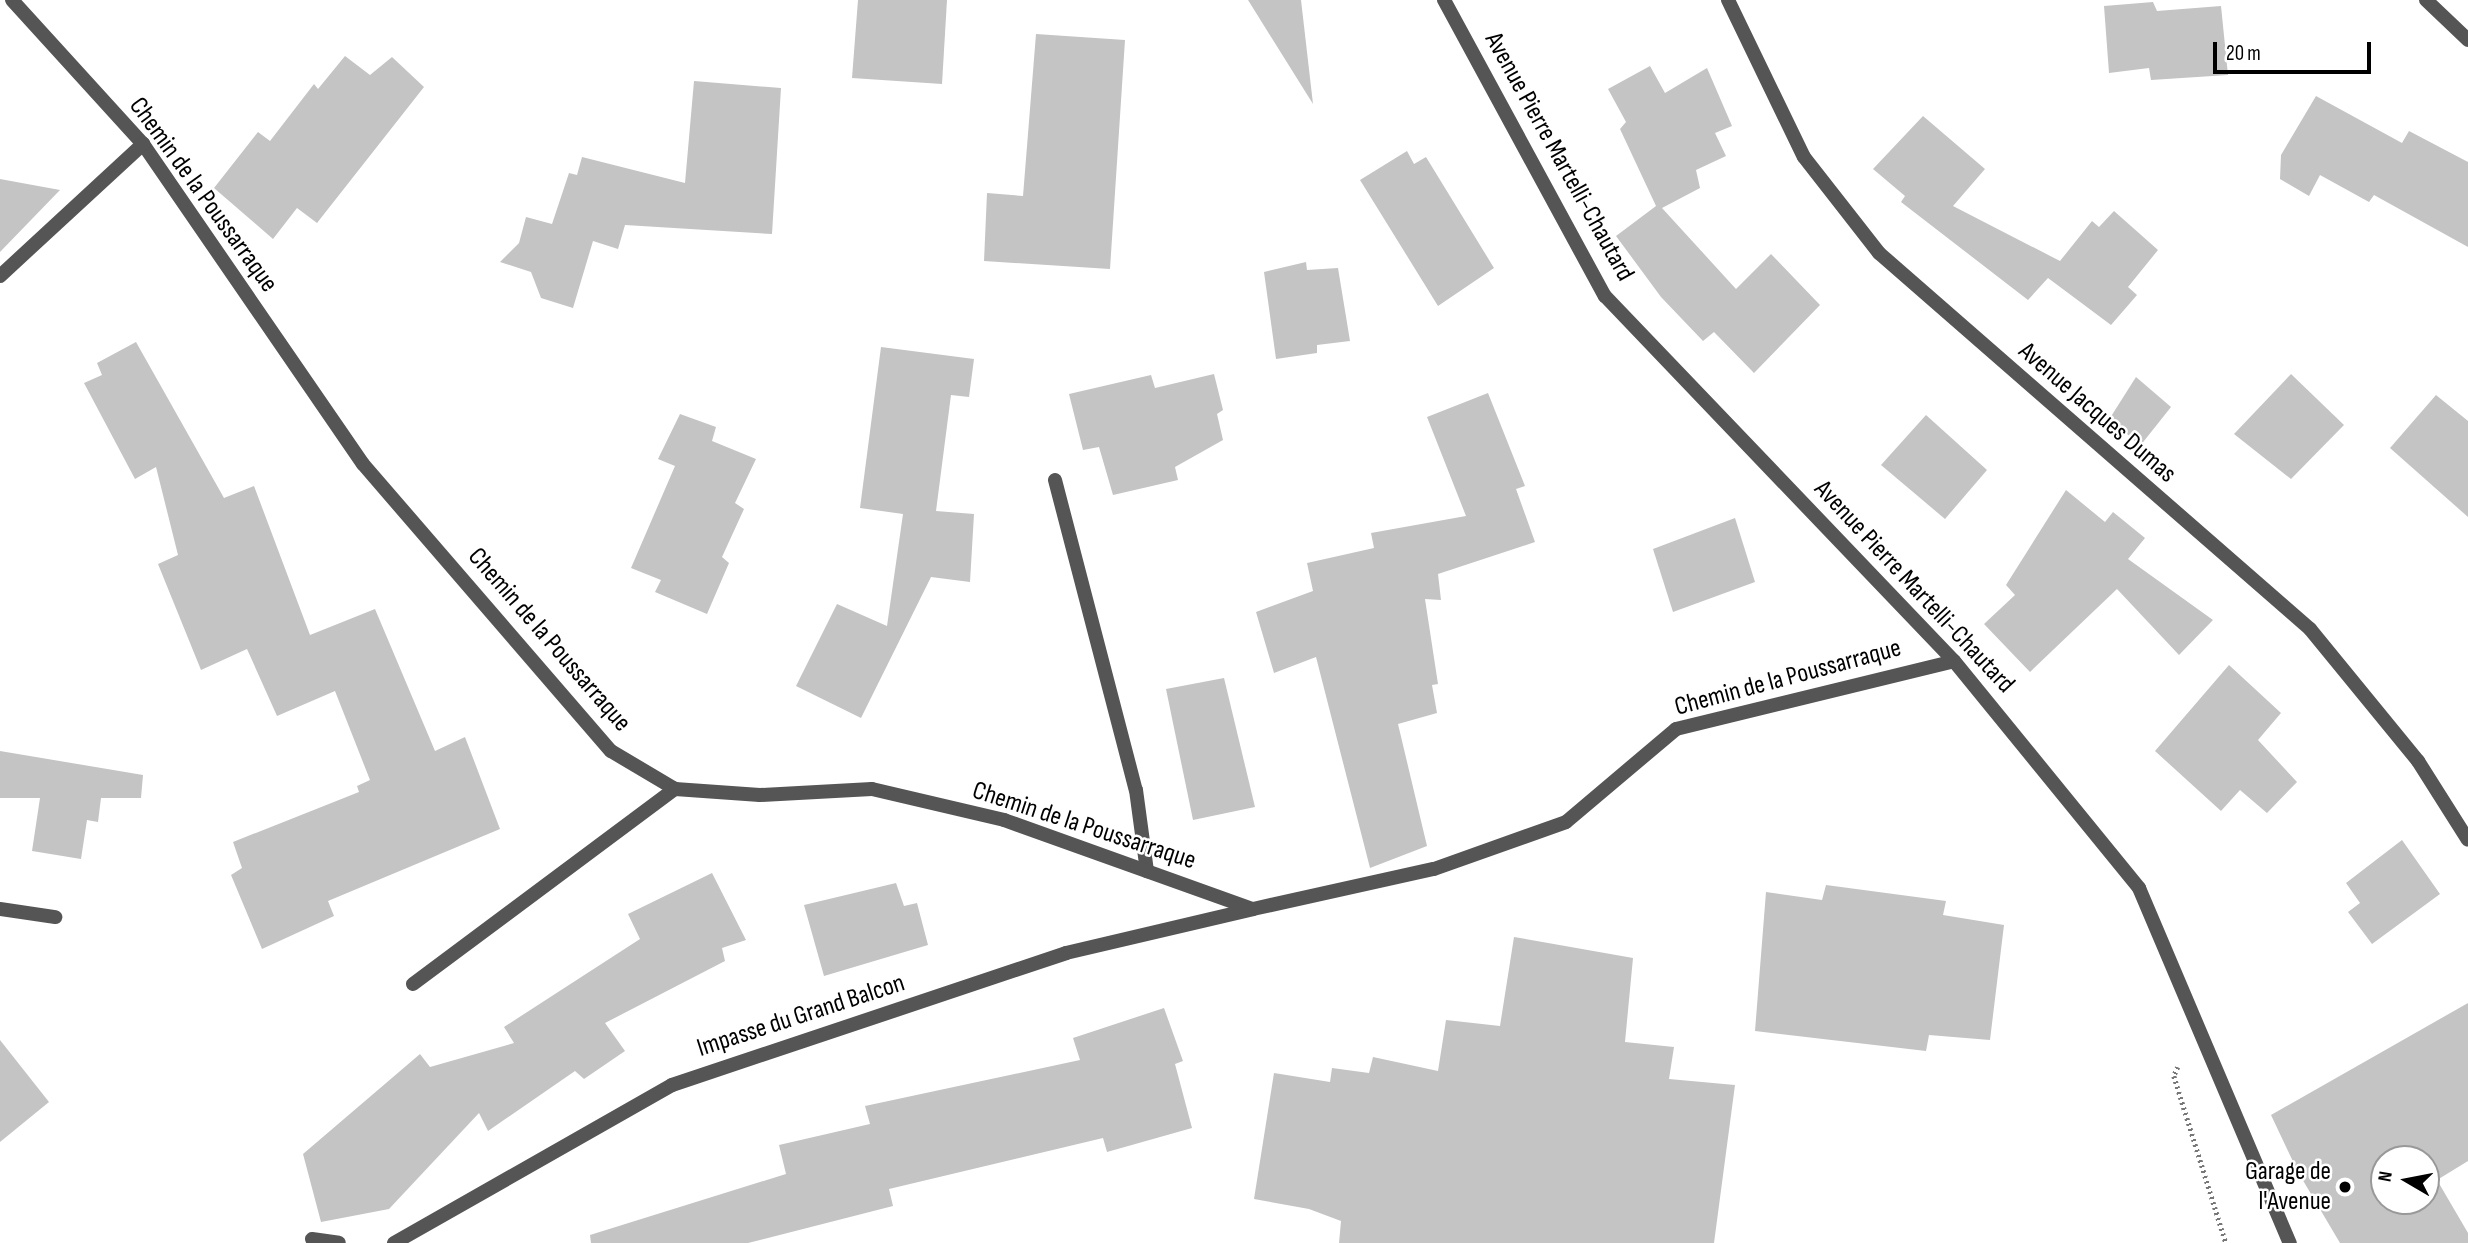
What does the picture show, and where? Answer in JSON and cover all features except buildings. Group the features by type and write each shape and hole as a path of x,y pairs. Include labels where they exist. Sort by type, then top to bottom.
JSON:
{"street":[{"name":"Chemin de la Poussarraque","path":"12,0 143,144 363,464 611,751 675,789 760,795 872,789 1004,820 1254,909 1434,869 1566,822 1676,729 1954,661"},
{"name":"Avenue Pierre Martelli-Chautard","path":"1444,0 1605,296 1954,661 2139,888 2290,1243"},
{"name":"Avenue Jacques Dumas","path":"1728,0 1804,157 1879,253 2310,629 2418,761 2468,840"},
{"path":"2426,0 2468,40"},
{"path":"0,276 143,144"},
{"path":"1055,480 1132,777 1147,871"},
{"path":"413,984 675,789"},
{"path":"0,908 55,917"},
{"name":"Impasse du Grand Balcon","path":"394,1243 672,1085 1066,953 1254,909"},
{"path":"312,1239 339,1243"}],"path":[{"path":"2198,1024 2174,1076 2225,1243"}],"place":[{"name":"Garage de l'Avenue","path":"2345,1187"}]}
